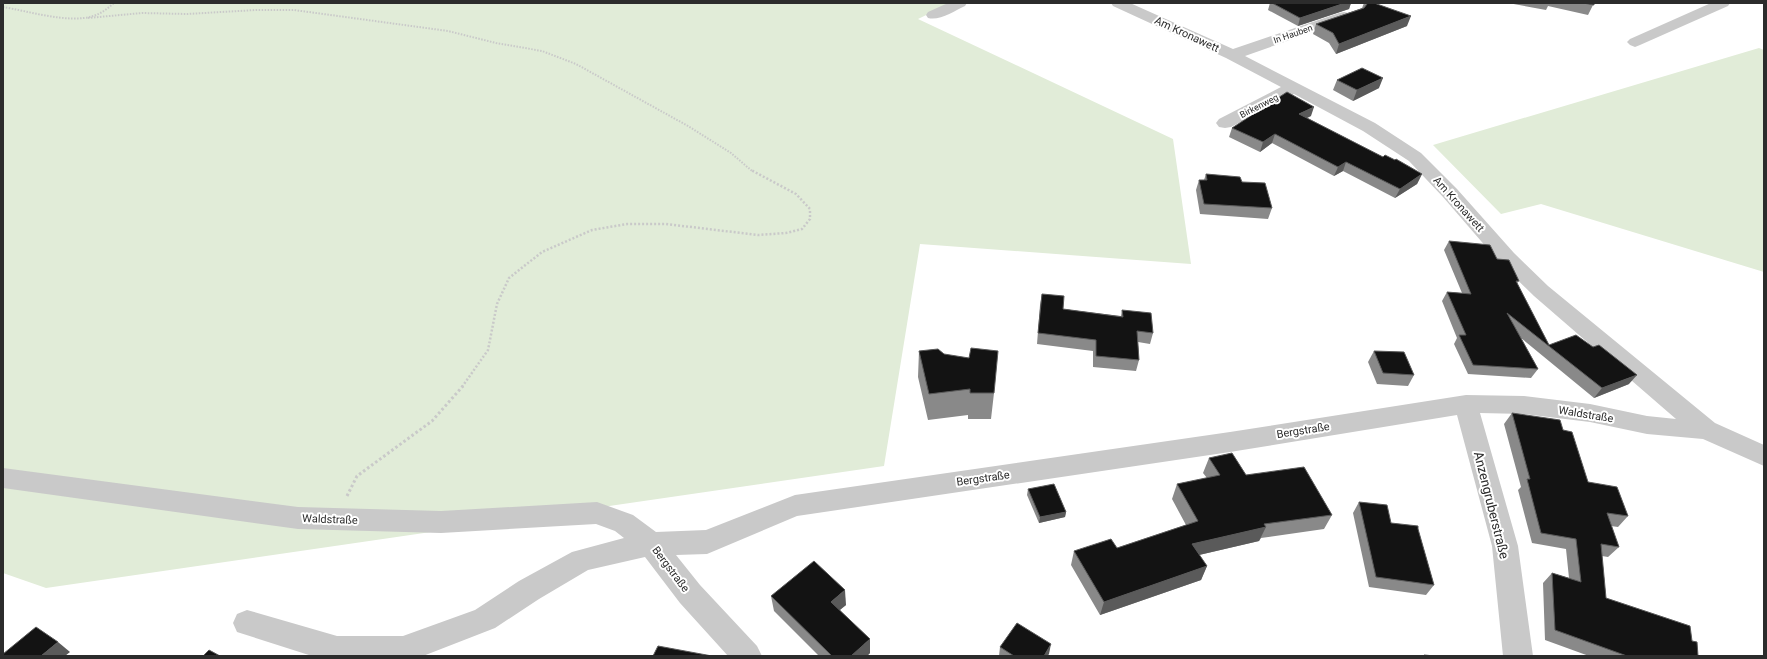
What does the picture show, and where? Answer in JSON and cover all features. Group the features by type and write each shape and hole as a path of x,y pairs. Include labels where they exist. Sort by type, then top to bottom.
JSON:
{"street":[{"path":"933,15 960,3"},
{"name":"Am Kronawett","path":"1118,3 1232,55 1369,127 1415,157 1450,192 1508,258 1541,291 1706,430 1764,456"},
{"path":"1635,42 1723,3"},
{"name":"In Hauben","path":"1232,55 1355,13"},
{"name":"Birkenweg","path":"1225,123 1293,88"},
{"name":"Waldstraße","path":"1466,404 1524,405 1590,413 1647,425 1706,430"},
{"name":"Bergstraße","path":"651,544 707,542 795,506 1222,443 1466,404"},
{"name":"Anzengruberstraße","path":"1466,404 1505,546 1518,656"},
{"name":"Waldstraße","path":"3,478 298,518 441,522 597,513 624,523 651,544"},
{"path":"247,623 337,650 403,650 485,619 529,590 582,560 651,544"},
{"name":"Bergstraße","path":"651,544 690,594 747,656"}],"path":[{"path":"88,18 97,15 114,3"},
{"path":"3,7 53,15 88,18 142,13 188,14 256,10 294,10 448,31 496,43 542,51 576,64 688,126 731,153 753,172 796,194 810,209 810,219 802,229 786,233 758,235 666,224 627,224 592,230 542,252 509,278 497,304 488,350 466,382 432,421 357,476 334,520"}],"green space":[{"path":"3,3 942,3 947,5 918,19 1173,139 1191,264 920,244 884,466 46,588 3,573"},
{"path":"1759,48 1764,50 1764,272 1541,204 1501,214 1433,145"}],"building":[{"path":"1272,3 1345,3 1300,18"},
{"path":"1366,3 1374,3 1411,16 1339,44 1333,33 1316,24 1364,8 1367,4"},
{"path":"1583,3 1594,3 1594,5"},
{"path":"1362,68 1383,78 1357,90 1337,80"},
{"path":"1287,92 1314,107 1299,114 1383,157 1385,155 1395,160 1396,159 1422,174 1400,189 1346,162 1338,167 1275,134 1263,142 1232,128"},
{"path":"1206,174 1240,177 1242,182 1265,183 1272,208 1204,204 1199,180 1207,180"},
{"path":"1449,241 1490,245 1497,259 1509,260 1519,281 1516,281 1549,345 1576,335 1593,347 1599,345 1637,375 1602,388 1507,313 1538,369 1473,365 1459,335 1466,335 1447,292 1471,294"},
{"path":"1042,294 1064,296 1063,309 1123,317 1122,310 1151,313 1153,333 1137,331 1139,360 1096,356 1096,340 1038,333"},
{"path":"971,348 998,351 994,393 970,393 970,389 929,394 919,351 938,349 944,354 969,358"},
{"path":"1374,351 1404,352 1414,375 1383,373"},
{"path":"1512,413 1560,420 1563,430 1572,432 1588,482 1617,487 1628,516 1607,513 1619,547 1601,544 1606,598 1690,626 1692,641 1697,642 1698,656 1627,656 1555,630 1552,573 1581,582 1576,539 1541,533 1527,479 1530,479"},
{"path":"1232,453 1246,475 1304,467 1332,515 1264,524 1266,527 1192,544 1207,566 1104,602 1074,551 1111,539 1117,548 1198,521 1177,484 1220,475 1209,458"},
{"path":"1054,484 1066,512 1040,517 1028,489"},
{"path":"1359,502 1387,505 1391,523 1418,526 1434,585 1376,577"},
{"path":"814,561 845,590 831,602 870,639 851,656 832,656 771,596"},
{"path":"1017,623 1051,644 1044,656 1014,656 1000,647"},
{"path":"36,627 58,642 41,656 3,656 3,654"},
{"path":"658,646 712,656 653,656"},
{"path":"209,650 220,656 203,656"}]}
